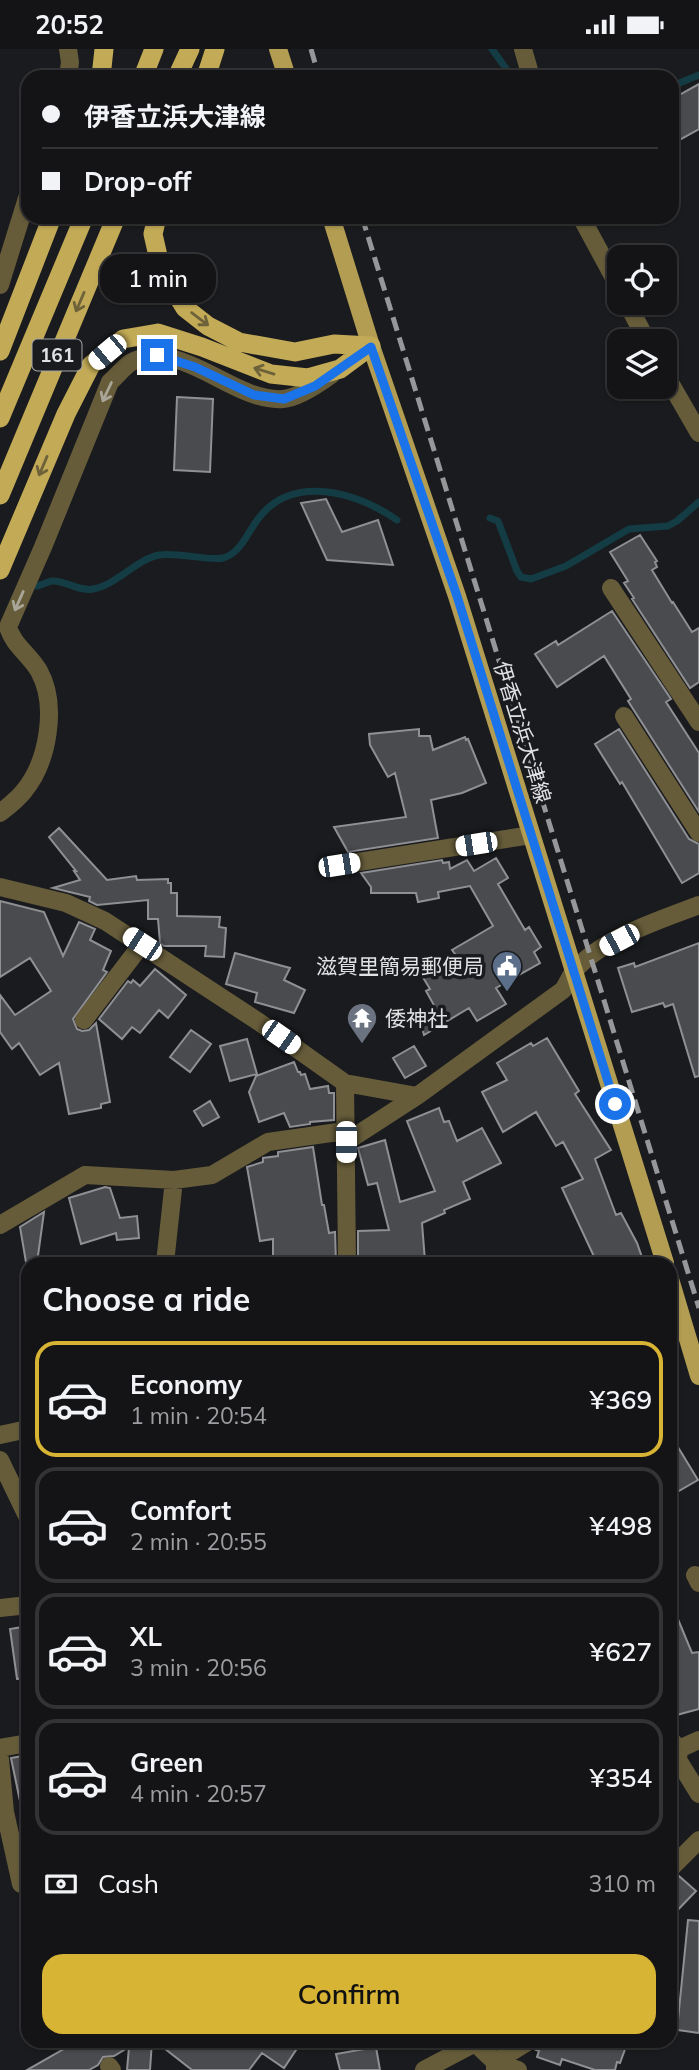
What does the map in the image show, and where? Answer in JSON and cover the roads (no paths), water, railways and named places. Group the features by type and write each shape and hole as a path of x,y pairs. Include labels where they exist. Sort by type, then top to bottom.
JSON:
{"highway":[{"path":"102,70 104,49"},
{"path":"146,70 154,49"},
{"path":"180,70 190,49"},
{"path":"208,70 215,49"},
{"path":"0,351 49,224"},
{"name":"161","path":"0,418 81,224"},
{"name":"161","path":"0,495 113,224"},
{"path":"155,224 153,234 161,269 185,308 208,326 239,342 295,352 334,344 371,347"},
{"path":"0,570 65,414 91,365 123,339 158,333 271,373 308,378 340,369 371,347"}],"main road":[{"path":"278,49 285,70"},
{"name":"伊香立浜大津線","path":"333,224 371,347 457,596 664,1257"},
{"path":"677,1302 699,1376"}],"street":[{"path":"68,49 69,70"},
{"path":"523,49 529,70"},
{"path":"0,285 21,218"},
{"path":"584,224 607,266"},
{"path":"0,813 26,790 36,771 43,754 48,720 44,687 39,672 11,638 8,627 110,382 130,363 157,355 195,367 254,395 284,399 315,386 340,369"},
{"path":"677,395 699,433"},
{"path":"611,588 699,722"},
{"path":"624,716 699,833"},
{"path":"339,865 531,835"},
{"path":"0,887 66,903 105,921 345,1083 417,1096"},
{"path":"0,1226 85,1175 174,1180 212,1175 268,1142 346,1136 417,1096 563,990 574,972 590,956 639,929 699,905"},
{"path":"84,1020 142,944"},
{"path":"345,1083 347,1257"},
{"path":"166,1257 174,1180"},
{"path":"0,1435 21,1430"},
{"path":"0,1458 21,1503"},
{"path":"0,1608 21,1606"},
{"path":"677,1748 699,1740"},
{"path":"0,1748 21,1744"},
{"path":"677,1758 699,1794"},
{"path":"0,1759 5,1812 21,1884"},
{"path":"677,1862 699,1840"},
{"path":"424,2070 463,2048"},
{"path":"479,2048 495,2066 518,2070"},
{"path":"495,2066 519,2048"}],"waterway":[{"path":"492,49 507,70"},
{"path":"679,83 699,75"},
{"path":"37,586 57,581 83,589 102,587 142,562 159,555 210,558 229,556 272,505 288,496 306,492 344,495 381,510 397,520"},
{"path":"490,518 498,521 521,577 531,579 566,566 629,529 668,526 699,502"}],"railway":[{"path":"311,49 317,70"},
{"path":"364,224 699,1308"}],"place":[{"name":"滋賀里簡易郵便局","path":"507,993"},
{"name":"倭神社","path":"362,1045"}]}
